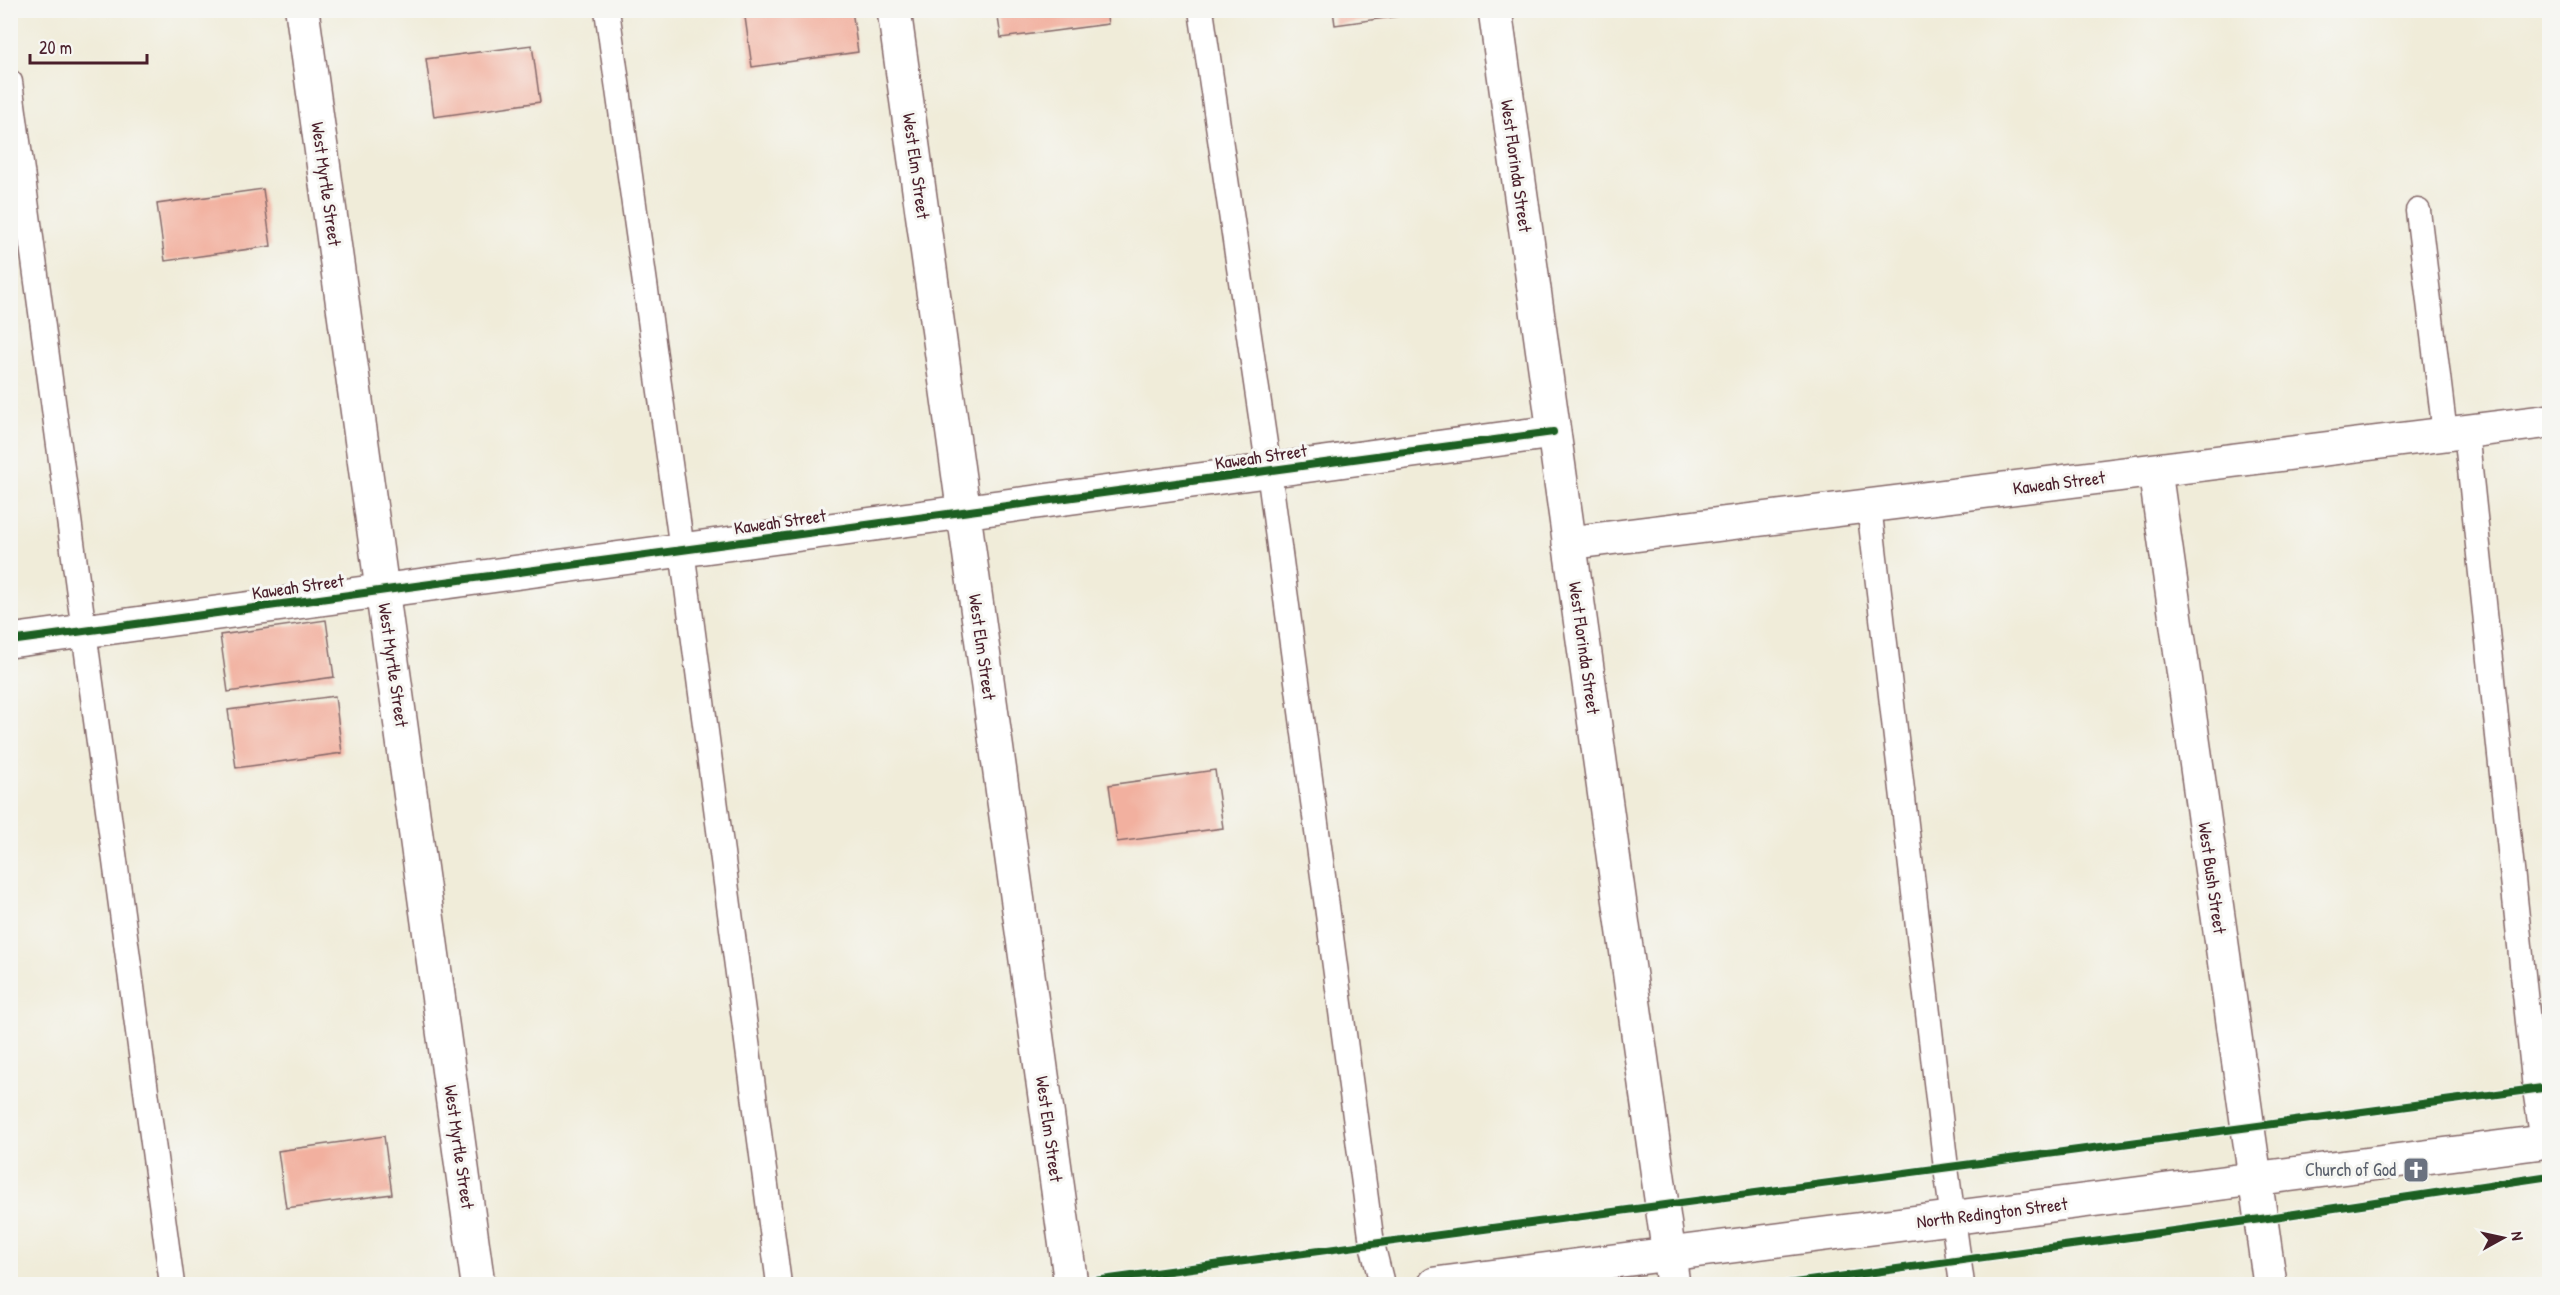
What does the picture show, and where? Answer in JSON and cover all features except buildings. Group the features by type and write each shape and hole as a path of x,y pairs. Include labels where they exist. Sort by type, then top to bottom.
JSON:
{"street":[{"name":"West Myrtle Street","path":"302,10 478,1284"},
{"name":"West Elm Street","path":"894,10 1071,1284"},
{"name":"West Florinda Street","path":"1494,10 1671,1269"},
{"name":"Kaweah Street","path":"1569,543 2550,421"},
{"name":"Kaweah Street","path":"10,641 1553,432"},
{"name":"West Bush Street","path":"2154,471 2270,1284"},
{"name":"North Redington Street","path":"1435,1284 1671,1269 1954,1218 2546,1142"}],"lane":[{"path":"607,10 682,550 779,1284"},
{"path":"1201,10 1269,471 1371,1232 1382,1284"},
{"path":"10,82 171,1284"},
{"path":"2418,211 2456,433 2535,1089 2546,1142"},
{"path":"1869,506 1962,1284"}],"cycle path":[{"path":"10,641 1553,432"},
{"path":"1072,1284 2550,1087"},
{"path":"1787,1284 2261,1219 2550,1176"}],"place":[{"name":"Church of God","path":"2416,1170"}]}
